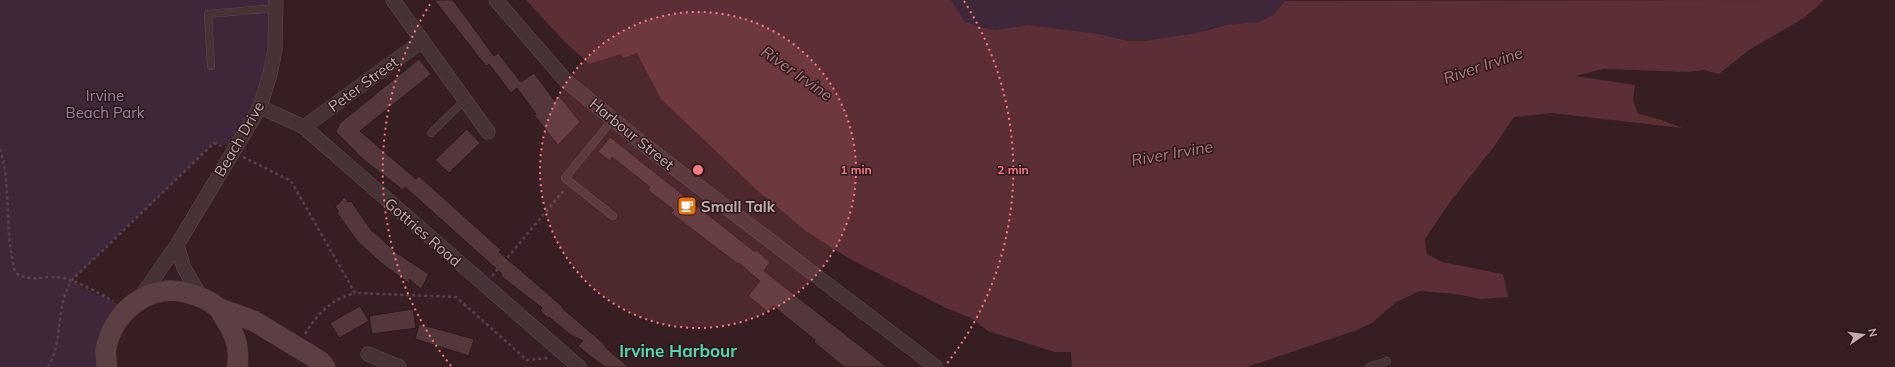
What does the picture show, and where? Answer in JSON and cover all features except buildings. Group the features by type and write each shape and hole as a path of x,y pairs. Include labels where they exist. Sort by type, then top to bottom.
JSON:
{"street":[{"path":"393,0 466,99 488,132"},
{"name":"Harbour Street","path":"496,0 566,81 613,119 936,367"},
{"name":"Beach Drive","path":"133,303 177,245 260,107 270,74 275,50 277,4"},
{"name":"Peter Street","path":"304,127 422,41"},
{"name":"Gottries Road","path":"260,107 304,127 579,367"},
{"path":"177,245 184,268 201,297"},
{"path":"106,361 111,330 133,303 159,291 180,290 201,297 218,308 254,321 320,361 325,367"},
{"path":"218,308 235,335 238,360 237,367"},
{"path":"368,354 399,367"}],"lane":[{"path":"211,66 208,14 277,4"},
{"path":"431,133 466,99"},
{"path":"613,119 565,178 613,216"},
{"path":"1369,367 1387,361"}],"path":[{"path":"48,367 58,342 61,302 71,281 214,142 291,181 355,293"},
{"path":"0,149 5,164 6,200 15,272 20,276 28,278 56,277 71,281 107,297 133,303"},
{"path":"484,285 570,183"},
{"path":"304,334 317,314 343,296 355,293 456,297 527,360 566,356"}],"green space":[{"name":"Irvine Beach Park","path":"0,0 274,0 265,92 235,147 214,143 71,281 126,308 107,367 0,367"},
{"path":"951,0 1300,0 1285,1 1273,15 1259,22 1211,28 1196,33 1144,41 1128,41 1099,34 1027,25 995,30 981,27 965,22"}],"water":[{"name":"River Irvine","path":"526,0 951,0 965,22 995,30 1027,25 1099,34 1128,41 1144,41 1196,33 1227,25 1259,22 1273,15 1285,1 1824,0 1804,18 1749,50 1719,74 1704,70 1687,72 1603,69 1575,76 1635,85 1633,100 1638,114 1659,119 1682,128 1551,113 1514,117 1495,145 1450,202 1425,239 1427,254 1442,262 1503,274 1508,297 1481,299 1456,294 1420,291 1396,302 1372,323 1357,330 1247,367 1072,367 1071,352 1055,352 988,331 973,319 944,307 848,258 806,231 757,190 661,99 637,53 623,58 621,54 589,64 563,40"}],"place":[{"name":"Small Talk","path":"687,206"}],"district":[{"name":"Irvine Harbour","path":"678,350"}]}
